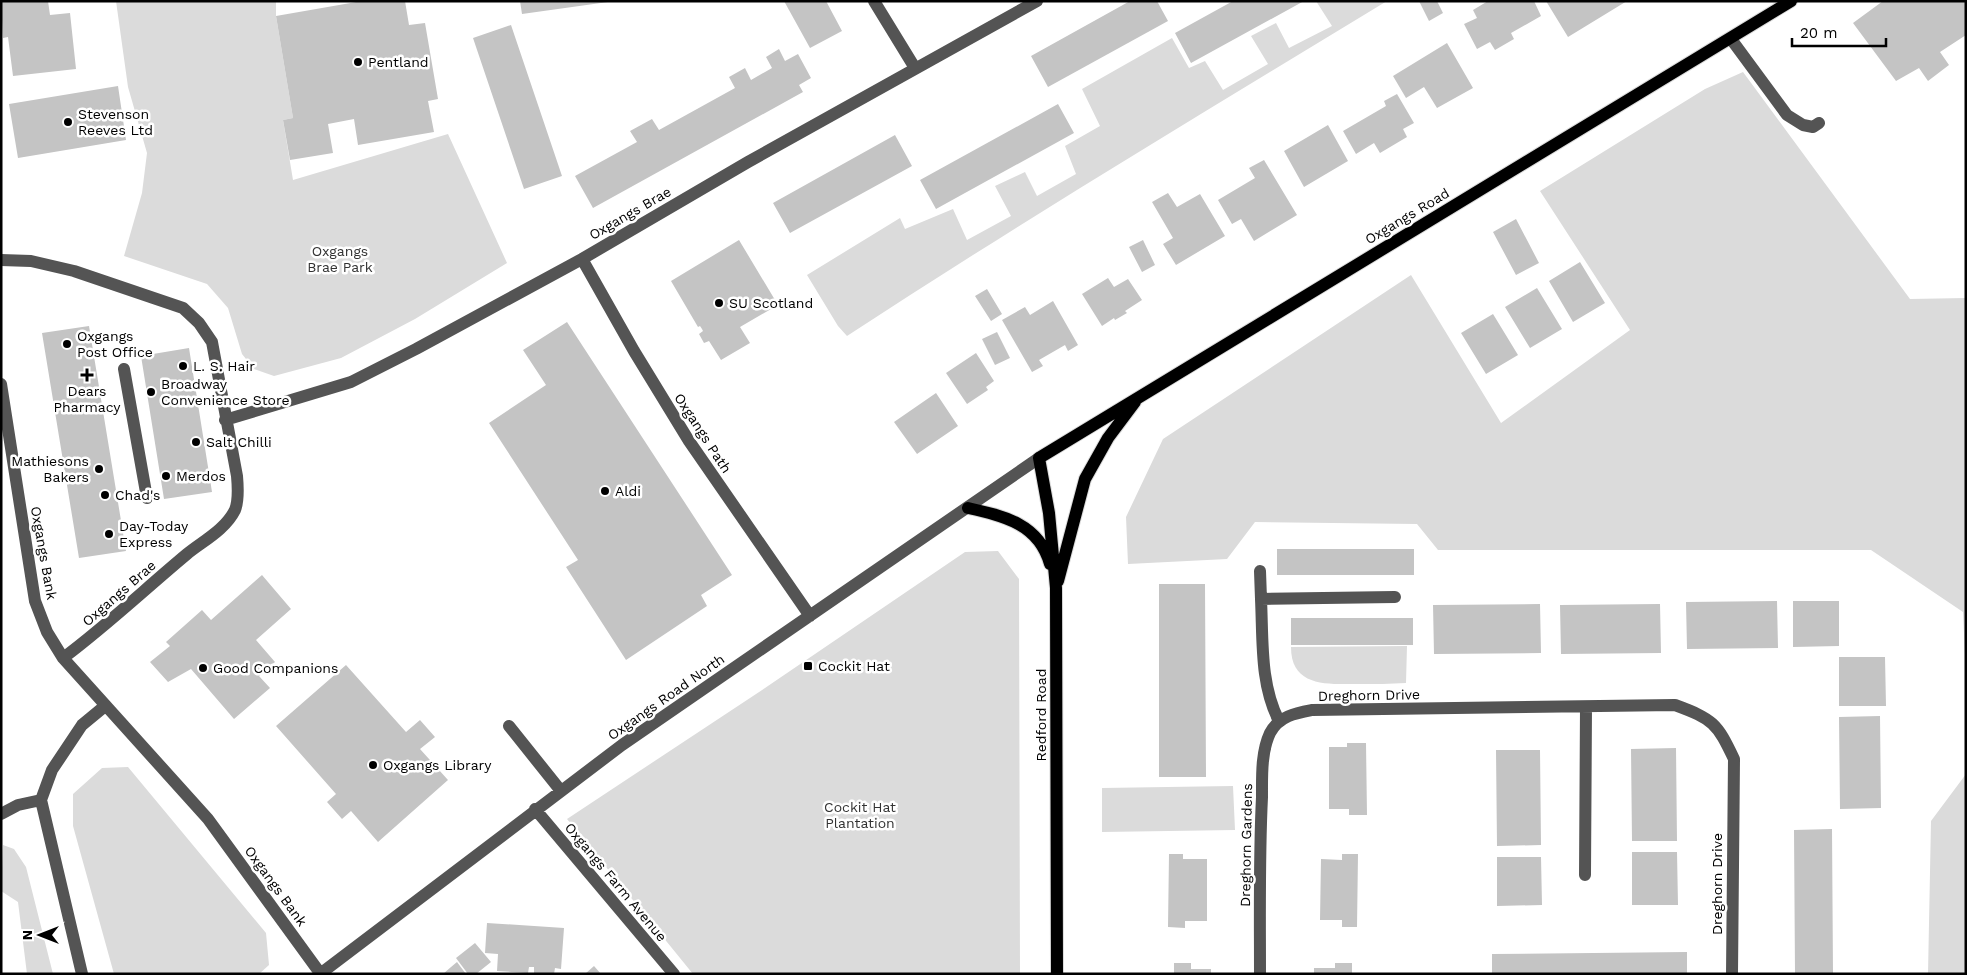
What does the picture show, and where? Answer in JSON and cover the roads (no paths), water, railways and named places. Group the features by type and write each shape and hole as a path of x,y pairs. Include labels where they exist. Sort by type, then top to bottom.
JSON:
{"main road":[{"name":"Oxgangs Road","path":"1039,458 1791,1"},
{"path":"1056,588 1085,480 1108,438 1140,396"},
{"name":"Redford Road","path":"1039,458 1049,513 1056,588 1057,974"},
{"path":"968,508 1005,517 1027,530 1046,550 1056,588"}],"street":[{"path":"874,1 915,68"},
{"name":"Oxgangs Brae","path":"225,420 351,382 459,327 582,259 915,68 1037,1"},
{"path":"1731,39 1787,115 1802,125 1813,127 1819,123"},
{"name":"Oxgangs Path","path":"582,259 634,351 689,441 810,616"},
{"name":"Oxgangs Brae","path":"1,260 31,261 74,272 183,308 199,323 212,342 238,492 235,510 224,526 187,554 90,638 63,658"},
{"path":"124,369 147,498"},
{"name":"Oxgangs Bank","path":"1,384 35,601 47,632 63,658 208,819 320,973"},
{"name":"Oxgangs Road North","path":"320,973 622,745 1039,458"},
{"path":"1260,571 1265,677 1271,705 1279,721"},
{"path":"1261,600 1395,597"},
{"name":"Dreghorn Drive","path":"1279,721 1293,713 1312,710 1586,708 1675,705 1703,715 1721,732 1734,759 1732,974"},
{"path":"82,974 41,800 52,770 82,725 105,706"},
{"path":"1585,876 1586,708"},
{"name":"Dreghorn Gardens","path":"1260,974 1260,837 1263,762 1270,732 1279,721"},
{"path":"509,726 561,791"},
{"path":"1,814 18,805 41,800"},
{"name":"Oxgangs Farm Avenue","path":"535,809 674,974"}],"place":[{"name":"Pentland","path":"358,62"},
{"name":"Stevenson Reeves Ltd","path":"68,122"},
{"name":"SU Scotland","path":"719,303"},
{"name":"Oxgangs Post Office","path":"67,344"},
{"name":"L. S. Hair","path":"183,366"},
{"name":"Dears Pharmacy","path":"87,375"},
{"name":"Broadway Convenience Store","path":"151,392"},
{"name":"Salt Chilli","path":"196,442"},
{"name":"Mathiesons Bakers","path":"99,469"},
{"name":"Merdos","path":"166,476"},
{"name":"Aldi","path":"605,491"},
{"name":"Chad's","path":"105,495"},
{"name":"Day-Today Express","path":"109,534"},
{"name":"Cockit Hat","path":"808,666"},
{"name":"Good Companions","path":"203,668"},
{"name":"Oxgangs Library","path":"373,765"}],"park label":[{"name":"Oxgangs Brae Park","path":"340,260"},
{"name":"Cockit Hat Plantation","path":"860,816"}]}
